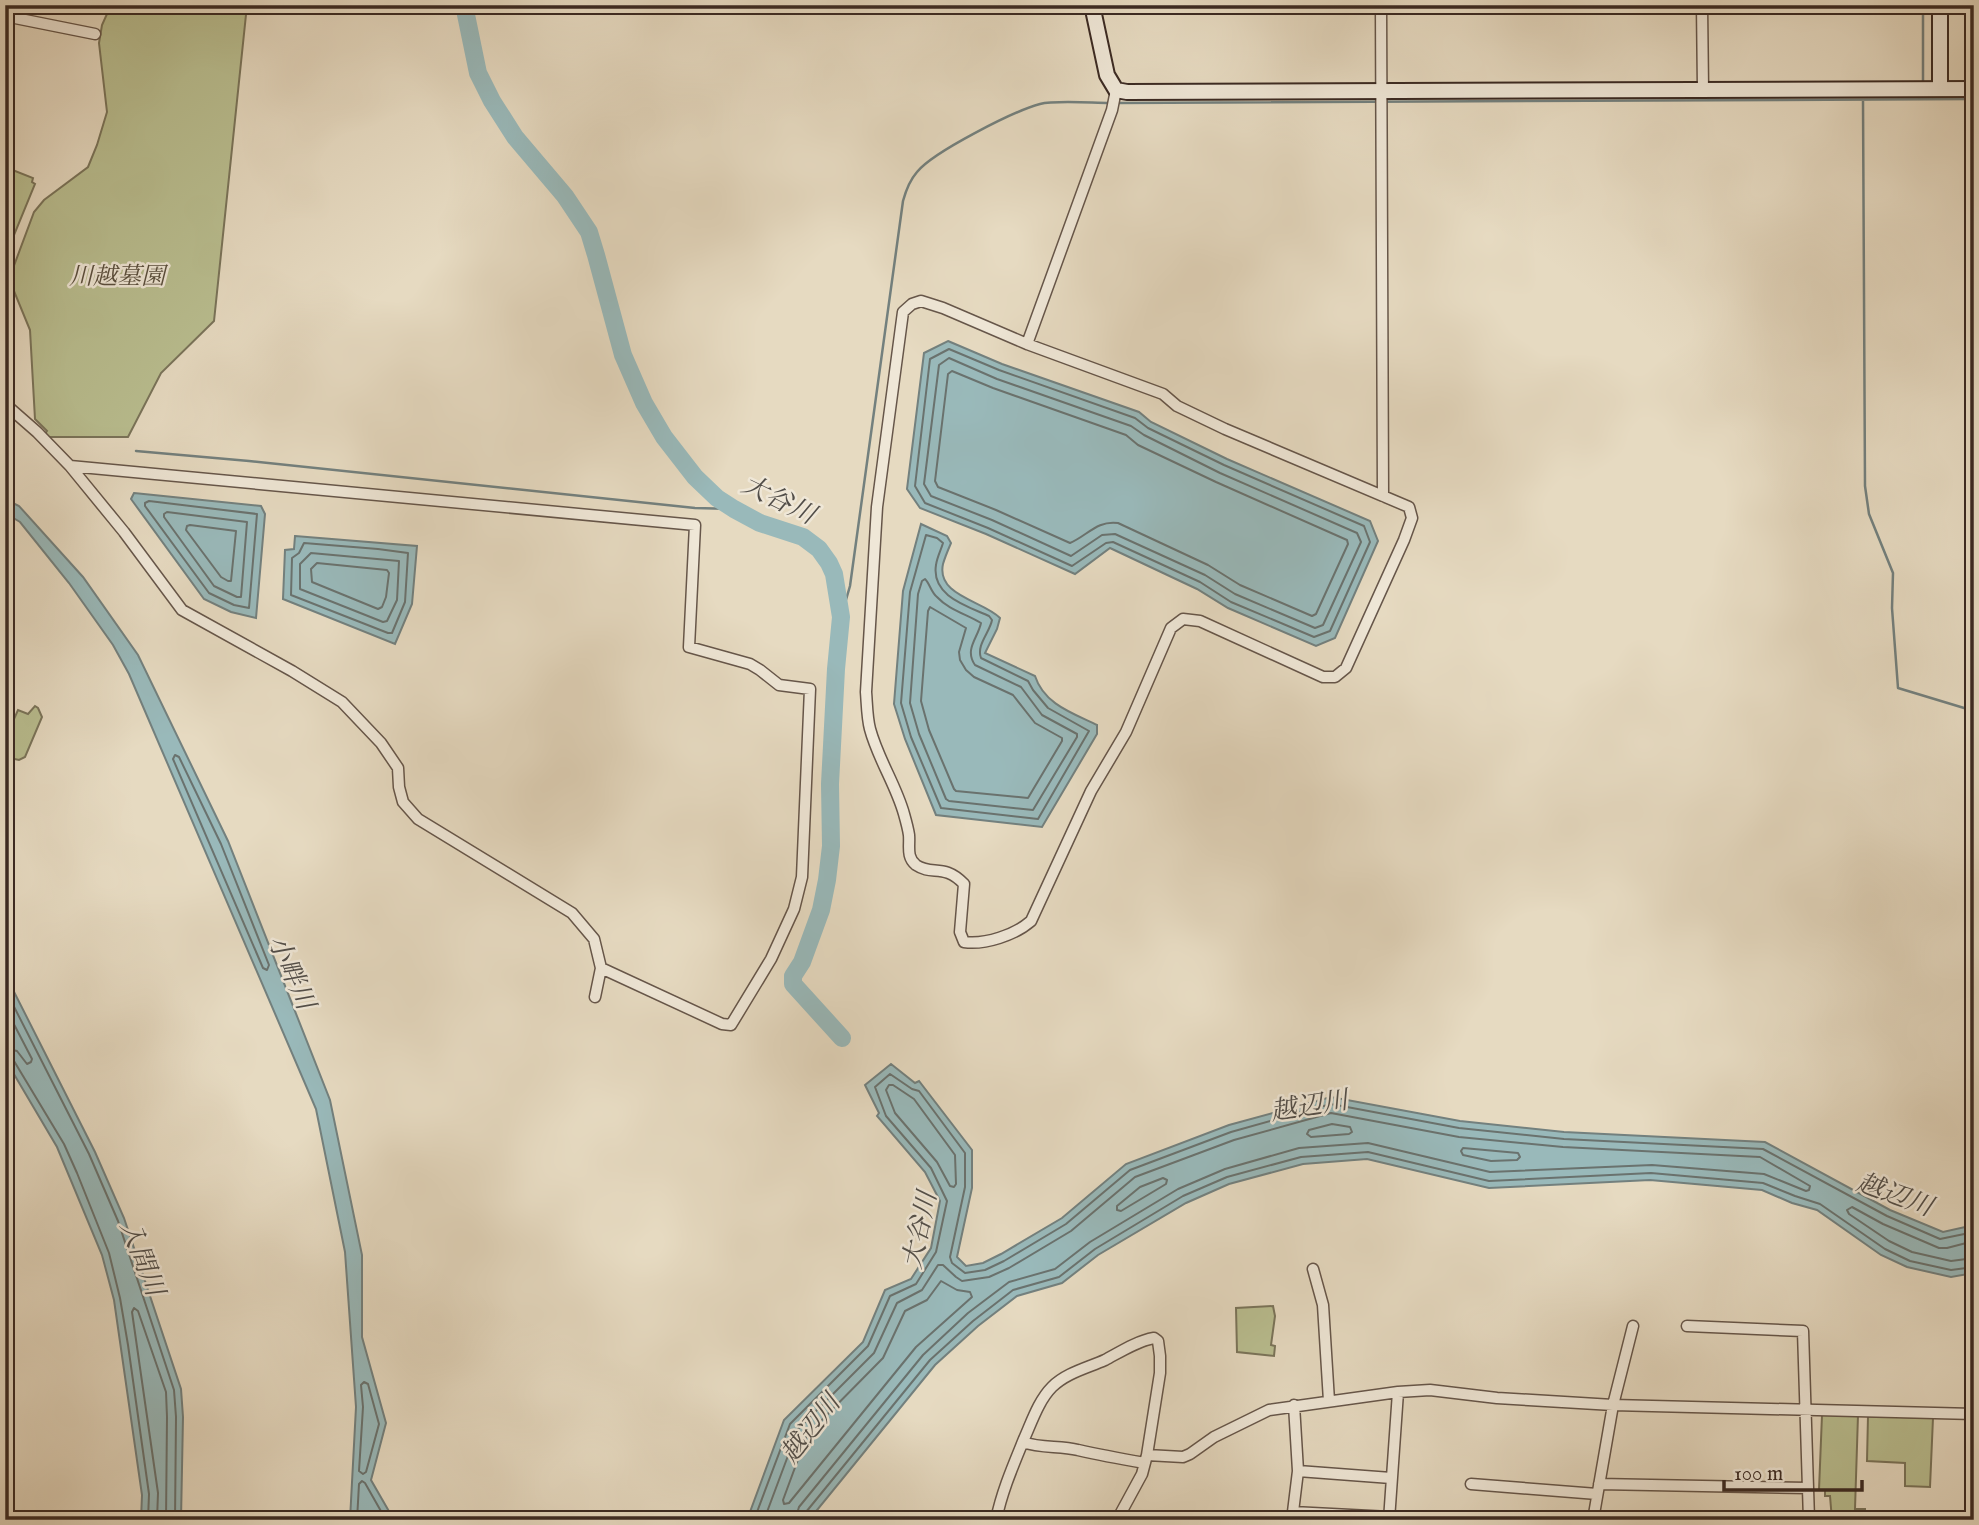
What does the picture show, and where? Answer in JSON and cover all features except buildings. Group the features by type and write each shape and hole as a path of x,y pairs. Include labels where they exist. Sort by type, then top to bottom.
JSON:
{"street":[{"path":"1027,344 1112,110 1116,90 1107,75 1092,5"},
{"path":"1381,5 1384,297 1382,496"},
{"path":"1702,5 1703,90"},
{"path":"1940,5 1940,89"},
{"path":"5,16 95,34"},
{"path":"1116,90 1381,92 1974,89"},
{"path":"921,301 1027,344 1163,394 1177,406 1225,429 1409,507 1412,518 1346,668 1335,677 1323,677 1200,621 1183,619 1177,622 1171,628 1116,752 1091,791 1031,921 1006,935 986,941 964,942 960,932 964,884 956,875 943,870 929,870 915,864 908,854 909,833 903,809 870,729 866,692 877,507 903,312 912,304 921,301"},
{"path":"5,404 70,466 116,521 182,610 342,702 381,743 398,768 403,802 418,819 572,913 594,939 601,968 595,998"},
{"path":"70,466 695,525 689,647 750,664 779,685 810,689 802,877 794,909 771,959 731,1026 601,968"},
{"path":"1313,1269 1324,1305 1329,1401"},
{"path":"1593,1520 1613,1405 1633,1325"},
{"path":"1687,1326 1803,1332 1809,1520"},
{"path":"996,1520 1003,1490 1032,1419 1050,1389 1060,1380 1154,1338 1159,1346 1160,1373 1146,1459 1137,1484 1117,1520"},
{"path":"1023,1441 1036,1447 1077,1449 1088,1454 1146,1459 1183,1457 1214,1437 1269,1410 1430,1390 1497,1398 1613,1405 1974,1414"},
{"path":"1294,1405 1298,1471 1293,1516 1389,1519 1398,1392"},
{"path":"1298,1471 1391,1478"},
{"path":"1471,1484 1598,1489 1808,1488"}],"green space":[{"name":"川越墓園","path":"111,5 247,5 214,321 161,373 128,437 49,437 45,434 47,431 35,419 30,330 9,279 34,212 44,200 88,167 97,145 107,112 99,43 102,25"},
{"path":"5,167 33,178 32,182 35,184 5,257"},
{"path":"35,706 42,717 25,757 19,760 10,758 12,753 5,750 5,739 18,710 28,714"},
{"path":"1273,1306 1275,1316 1271,1345 1275,1346 1274,1356 1237,1352 1236,1308"},
{"path":"1822,1415 1858,1415 1855,1509 1865,1509 1865,1520 1832,1520 1830,1496 1825,1496 1825,1490 1819,1490"},
{"path":"1868,1416 1933,1418 1930,1487 1905,1486 1905,1463 1867,1461"}],"water":[{"path":"948,341 1002,364 1139,412 1151,422 1227,459 1370,521 1378,541 1335,638 1316,646 1228,608 1197,589 1110,548 1075,574 920,508 907,489 924,353"},
{"path":"134,493 261,506 265,514 256,618 231,612 204,599 131,499"},
{"path":"5,499 19,506 83,577 138,655 228,841 330,1100 362,1255 362,1337 386,1423 371,1480 394,1520 350,1520 356,1407 345,1252 316,1109 129,674 113,645 69,583 20,522 5,513"},
{"path":"921,524 947,536 951,543 943,564 943,575 947,584 963,597 1000,618 985,653 1035,676 1039,686 1052,701 1097,725 1097,734 1042,827 936,815 905,739 894,704 903,591"},
{"path":"295,536 417,546 412,604 395,644 283,599 285,550 294,549"},
{"path":"5,974 95,1152 124,1218 181,1389 181,1520 141,1520 142,1495 114,1300 102,1255 57,1147 5,1059"},
{"name":"越辺川","path":"891,1064 915,1083 919,1081 972,1150 972,1188 957,1257 966,1266 983,1263 1001,1254 1062,1218 1126,1164 1229,1125 1331,1097 1460,1121 1564,1132 1765,1142 1890,1210 1943,1232 1974,1225 1974,1273 1951,1277 1907,1267 1881,1255 1817,1210 1762,1190 1650,1180 1489,1188 1367,1159 1303,1164 1229,1184 1186,1203 1098,1255 1062,1283 1017,1296 978,1326 935,1365 809,1520 747,1520 784,1420 863,1342 885,1290 911,1279 931,1248 940,1201 925,1172 877,1116 879,1113 865,1085"}],"waterway":[{"name":"大谷川","path":"464,5 478,73 492,101 515,137 565,196 589,232 623,355 644,403 664,437 695,477 717,498 760,523 803,537 819,549 834,574 841,617 830,784 831,846 821,910 802,962 793,976 793,984 842,1038"},
{"path":"1923,5 1923,85"},
{"path":"1117,103 1974,99"},
{"path":"1863,101 1865,486 1869,514 1893,573 1892,608 1898,688 1974,711"},
{"path":"841,617 850,586 903,201 910,182 917,172 939,154 994,123 1028,108 1055,102 1110,103"},
{"path":"136,451 695,508 734,509"}],"water label":[{"name":"小畔川","path":"292,972"},
{"name":"入間川","path":"143,1258"}]}
